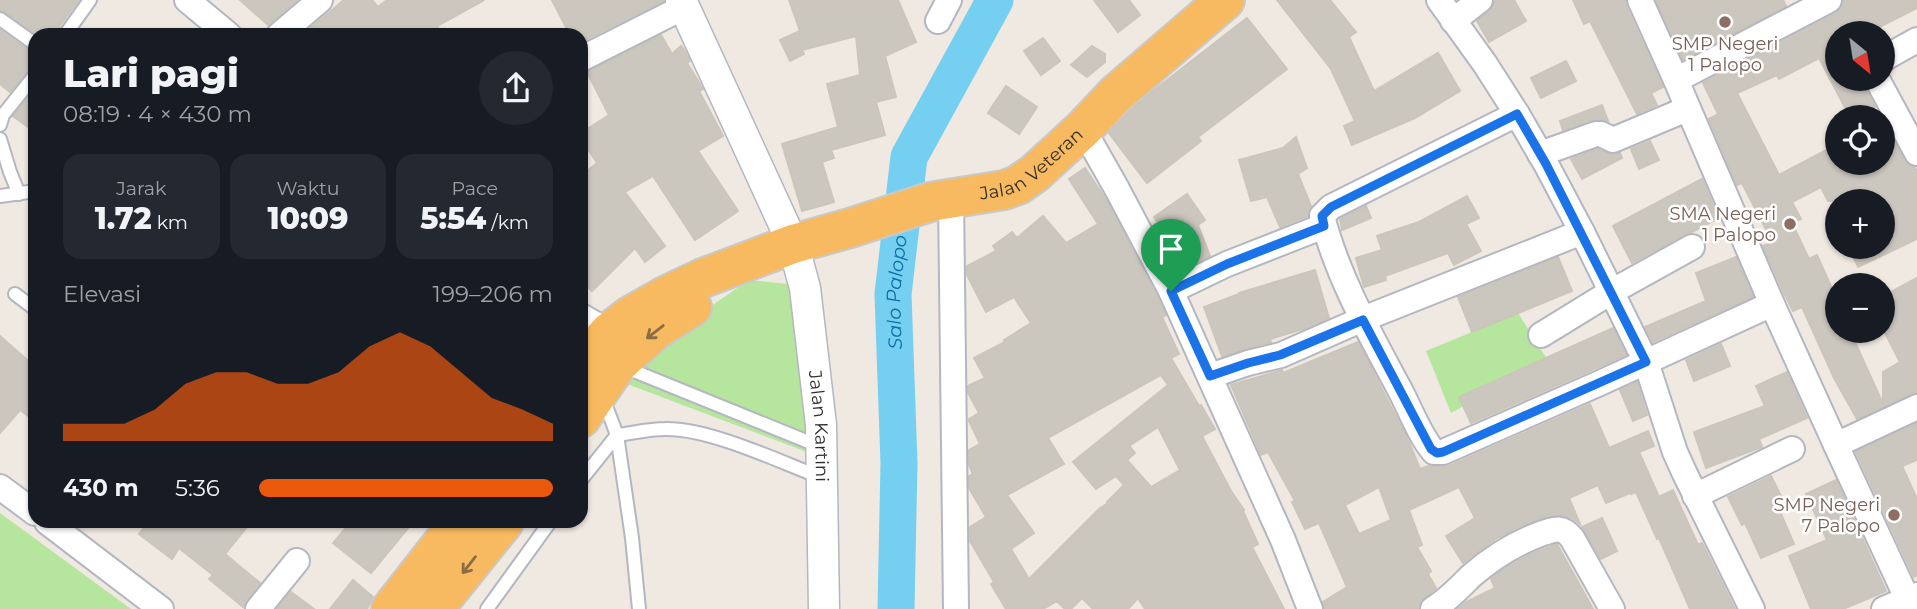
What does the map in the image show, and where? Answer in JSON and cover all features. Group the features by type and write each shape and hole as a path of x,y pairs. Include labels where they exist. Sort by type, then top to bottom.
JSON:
{"highway":[{"name":"Jalan Veteran","path":"595,364 706,298 748,262 793,244 940,200 1004,190 1018,185 1083,129 1116,94 1225,0"},
{"path":"391,609 454,528"},
{"path":"434,609 499,528"}],"street":[{"path":"187,0 221,28"},
{"path":"287,28 320,0"},
{"path":"1480,0 1446,10 1517,114 1582,232 1646,362 1675,452 1752,609"},
{"path":"1640,0 1772,304 1836,445 1912,601 1884,609"},
{"path":"1676,80 1829,0"},
{"path":"588,55 682,3"},
{"name":"Jalan Kartini","path":"682,3 793,244 805,288 821,425 824,609"},
{"path":"1895,52 1917,40"},
{"path":"1883,91 1917,153"},
{"path":"1540,153 1596,134 1613,140 1687,108"},
{"path":"1517,114 1331,207 1322,216 1363,320 1431,449 1437,453 1443,452 1772,304"},
{"path":"1083,129 1171,291 1283,540 1310,609"},
{"path":"940,200 956,609"},
{"path":"1171,291 1227,264 1324,226"},
{"path":"1210,376 1280,355 1582,232"},
{"path":"1541,335 1692,247"},
{"path":"1836,445 1917,407"},
{"path":"1695,496 1792,449"},
{"path":"0,487 28,508"},
{"path":"55,528 161,609"},
{"path":"1433,609 1495,557 1536,536 1561,529 1572,538 1612,609"},
{"path":"258,609 297,561"}],"lane":[{"path":"70,28 90,0"},
{"path":"0,19 28,39"},
{"path":"0,125 3,115 28,84"},
{"path":"0,139 19,194"},
{"path":"0,196 28,192"},
{"path":"15,293 28,303"},
{"path":"595,364 821,448"},
{"path":"595,364 617,435 639,609"},
{"path":"588,471 617,435 666,429 696,432 822,477"},
{"path":"487,609 546,528"}],"green space":[{"path":"749,280 787,284 802,314 812,454 622,382 647,350"},
{"path":"1518,313 1547,359 1451,413 1426,351"},
{"path":"0,513 131,609 0,609"}],"building":[{"path":"0,0 79,0 58,28 28,29 0,10"},
{"path":"240,0 297,0 268,25"},
{"path":"344,0 372,0 378,7 387,0 484,0 437,26 438,28 310,28"},
{"path":"552,0 664,0 588,39 588,28 566,28"},
{"path":"789,0 898,0 916,42 885,56 896,97 876,102 885,135 831,150 834,158 822,162 834,202 802,211 782,144 838,127 827,84 860,75 856,36 802,50 804,54 790,61 780,40 800,31"},
{"path":"1094,0 1129,0 1140,15 1118,32"},
{"path":"1277,0 1330,0 1356,32 1349,37 1374,91 1438,53 1460,91 1415,118 1352,145 1344,126 1355,121 1331,69"},
{"path":"1495,0 1514,0 1526,21 1489,42 1477,21 1490,11"},
{"path":"1573,0 1625,0 1663,87 1651,93 1657,105 1637,114 1590,21 1584,24"},
{"name":"SMP Negeri 1 Palopo","path":"1656,0 1783,0 1786,6 1683,60"},
{"path":"1844,0 1917,0 1917,8 1892,21 1825,21 1825,69 1819,58 1779,79 1777,75 1737,93 1779,175 1825,151 1825,175 1895,175 1895,143 1904,160 1917,171 1917,239 1895,249 1895,189 1825,189 1825,195 1821,187 1792,202 1801,219 1792,223 1809,259 1817,255 1825,273 1825,343 1855,343 1883,404 1883,372 1900,362 1890,343 1895,343 1895,290 1917,278 1917,392 1857,419 1834,378 1802,307 1793,311 1784,293 1763,246 1773,243 1742,183 1737,185 1709,119 1718,114 1703,83 1836,13"},
{"path":"1247,18 1287,69 1198,137 1201,141 1147,183 1109,133 1153,91"},
{"path":"0,30 28,50 28,70 10,92 0,84"},
{"path":"661,35 672,54 681,46 690,61 687,63 703,89 699,91 723,136 698,151 738,211 695,240 653,176 625,192 665,246 645,262 635,248 592,291 588,287 588,170 597,163 588,149 588,128 609,115 588,72"},
{"path":"1043,38 1060,61 1041,75 1024,51"},
{"path":"1092,46 1105,54 1105,62 1087,77 1071,65"},
{"path":"1566,61 1576,81 1541,98 1531,78"},
{"path":"1006,86 1037,107 1019,134 988,113"},
{"path":"1836,91 1867,91 1874,105 1844,105"},
{"path":"28,98 28,127 13,116"},
{"path":"1602,105 1608,121 1591,120 1563,130 1560,121"},
{"path":"1296,137 1307,168 1298,174 1311,206 1308,216 1280,227 1267,197 1251,201 1239,160 1283,148"},
{"path":"1650,141 1659,160 1639,169 1631,149"},
{"path":"1598,149 1612,155 1620,153 1622,158 1582,179 1571,159"},
{"path":"1085,168 1107,201 1158,298 1166,315 1162,317 1179,354 1171,358 1215,429 1202,436 1244,510 1258,544 1252,547 1284,609 1145,609 1138,598 1128,609 1093,609 1082,598 1071,609 1065,609 1057,601 1043,609 1006,609 991,584 994,582 970,541 970,527 986,517 969,488 969,476 973,474 969,465 969,450 980,444 969,421 979,413 968,393 968,386 985,378 974,358 1005,342 1004,340 1031,323 1014,297 986,312 967,275 967,266 996,251 993,246 1012,232 1017,238 1043,216 1066,243 1098,224 1069,179","holes":["1161,375 1168,385 1073,462 1096,489 1116,476 1124,485 1029,579 1011,549 1034,533 1007,495 1064,464 1048,438","1158,427 1180,470 1151,487 1127,460 1135,453 1129,446"]},
{"path":"1702,179 1719,218 1632,263 1613,226"},
{"path":"1187,194 1205,220 1198,225 1210,256 1187,267 1176,240 1172,243 1154,217"},
{"path":"1467,196 1479,218 1466,224 1481,251 1454,265 1448,253 1385,276 1386,280 1364,287 1356,258 1382,250 1377,236 1419,222"},
{"path":"1366,206 1371,218 1342,230 1340,219"},
{"path":"1558,257 1572,291 1472,332 1458,297"},
{"path":"1736,257 1753,297 1653,342 1645,327 1706,301 1696,273"},
{"path":"1854,259 1875,259 1858,267"},
{"path":"1315,270 1329,318 1270,339 1271,342 1222,356 1204,307 1239,293"},
{"path":"1613,328 1626,355 1471,423 1459,397"},
{"path":"0,336 28,361 28,416 20,410 0,433"},
{"path":"1358,342 1420,469 1428,466 1449,466 1590,404 1609,448 1648,431 1654,446 1639,452 1659,497 1673,490 1698,545 1702,543 1735,609 1690,609 1636,492 1606,503 1598,485 1569,498 1580,524 1561,515 1538,519 1497,538 1463,563 1446,536 1475,518 1459,487 1409,510 1422,545 1417,547 1431,571 1428,574 1436,588 1420,602 1418,609 1325,609 1323,602 1347,587 1319,523 1305,529 1292,502 1295,501 1268,452 1261,455 1231,385 1282,370 1283,373","holes":["1379,487 1391,520 1359,534 1345,505"]},
{"path":"1721,344 1730,366 1694,381 1686,360"},
{"path":"1787,372 1807,418 1759,439 1762,447 1706,468 1694,432 1765,406 1756,386"},
{"path":"1637,382 1647,415 1633,421 1620,390"},
{"path":"1917,423 1917,460 1902,466 1917,499 1917,575 1914,577 1856,452"},
{"path":"1771,476 1785,504 1778,507 1794,544 1761,558 1745,523 1742,525 1728,497"},
{"path":"1836,480 1886,591 1843,609 1811,609 1789,556 1827,540 1806,494"},
{"path":"1602,518 1617,551 1601,559 1582,527"},
{"path":"144,528 246,528 225,554 260,583 243,607 209,579 213,575 179,548 172,559 139,534"},
{"path":"346,528 408,528 371,573 333,543"},
{"path":"1557,544 1593,609 1458,609 1466,602 1495,588 1491,579 1504,569"},
{"path":"353,580 373,597 367,609 330,609"},
{"path":"291,592 314,609 277,609"}],"waterway":[{"name":"Salo Palopo","path":"896,609 899,463 893,294 909,157 995,0"}],"place":[{"name":"SMP Negeri 1 Palopo","path":"1725,22"},
{"name":"SMA Negeri 1 Palopo","path":"1790,224"},
{"name":"SMP Negeri 7 Palopo","path":"1894,515"}],"route":[{"path":"1517,114 1582,232 1646,362 1437,453 1431,449 1363,320 1280,355 1210,376 1171,291 1227,264 1324,226 1322,216 1331,207 1517,114"}]}
